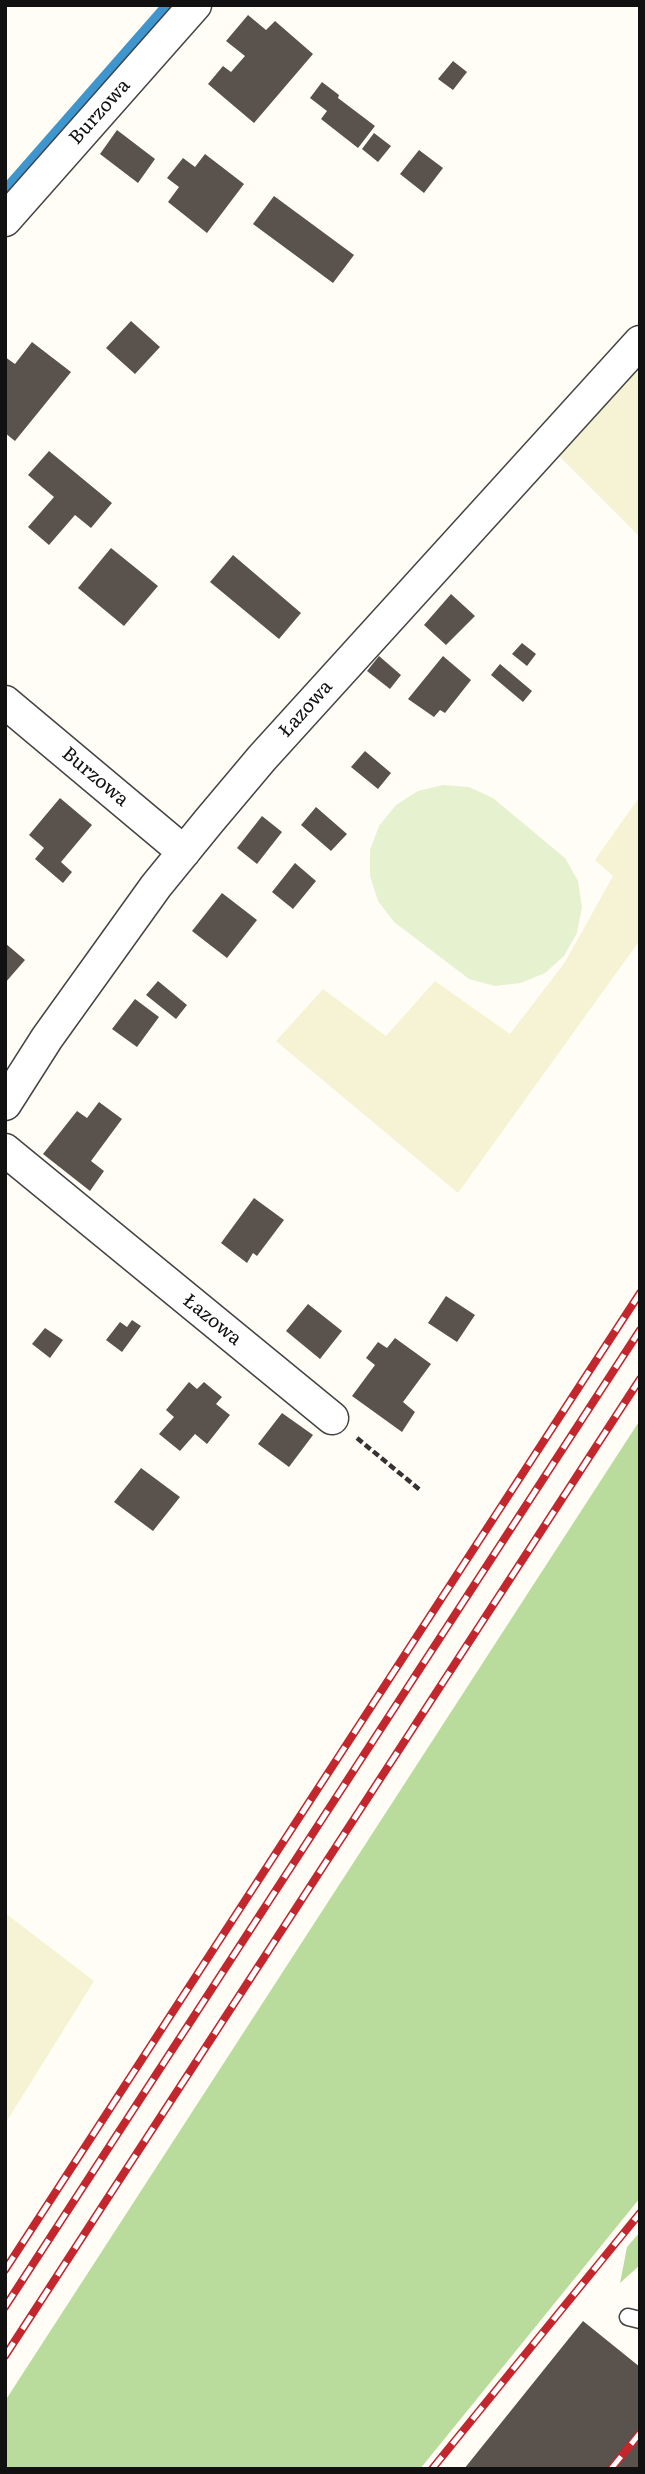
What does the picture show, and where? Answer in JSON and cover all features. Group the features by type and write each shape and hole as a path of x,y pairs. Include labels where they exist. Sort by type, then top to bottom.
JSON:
{"street":[{"name":"Burzowa","path":"5,220 195,5"},
{"name":"Łazowa","path":"5,1104 47,1038 156,886 262,758 640,342"},
{"name":"Burzowa","path":"5,702 184,852"},
{"name":"Łazowa","path":"5,1150 332,1418"}],"path":[{"path":"332,1418 420,1490"}],"shaded area":[{"path":"640,368 640,537 557,454"},
{"path":"640,796 640,940 458,1193 276,1041 323,989 386,1036 435,981 510,1034 565,962 613,876 595,860"},
{"path":"5,1913 94,1981 5,2124"}],"green space":[{"path":"443,785 469,787 493,798 565,858 578,881 582,907 577,933 564,956 545,973 521,983 495,986 469,979 394,922 378,901 370,876 370,850 379,826 396,805 418,791"},
{"path":"640,1420 640,2198 420,2469 5,2469 5,2401"},
{"path":"640,2232 640,2265 620,2283 627,2247"}],"building":[{"path":"248,15 266,30 275,21 313,54 254,123 208,84 223,66 231,72 245,56 226,41"},
{"path":"453,61 467,72 453,90 438,79"},
{"path":"322,82 375,126 358,148 321,119 327,111 310,98"},
{"path":"117,130 155,159 138,183 100,154"},
{"path":"374,133 391,146 378,162 362,149"},
{"path":"419,150 443,168 424,193 400,174"},
{"path":"205,154 244,184 207,233 168,202 179,187 167,178 183,158 195,167"},
{"path":"274,196 354,255 333,283 253,224"},
{"path":"131,321 160,347 135,374 106,348"},
{"path":"32,342 71,372 15,441 5,433 5,357 15,364"},
{"path":"49,451 112,503 91,528 75,515 49,545 28,527 54,497 28,475"},
{"path":"111,548 158,586 124,626 78,588"},
{"path":"233,555 301,613 279,639 210,582"},
{"path":"451,594 475,616 446,645 424,625"},
{"path":"522,643 536,654 527,666 512,654"},
{"path":"379,656 401,675 390,689 367,671"},
{"path":"443,656 471,680 445,713 440,710 434,717 408,699"},
{"path":"500,664 532,691 523,702 491,675"},
{"path":"365,751 391,773 378,789 351,767"},
{"path":"60,798 92,825 61,862 72,872 63,883 35,859 44,848 29,835"},
{"path":"316,807 347,834 331,851 301,825"},
{"path":"262,816 282,832 257,864 237,848"},
{"path":"295,863 316,881 293,909 272,892"},
{"path":"222,893 257,920 227,958 192,931"},
{"path":"5,943 25,960 5,983"},
{"path":"158,981 187,1005 176,1019 146,995"},
{"path":"135,999 159,1017 137,1047 112,1029"},
{"path":"99,1102 122,1119 91,1161 104,1171 90,1191 43,1154 77,1111 87,1118"},
{"path":"254,1198 284,1220 257,1256 253,1253 247,1263 221,1243"},
{"path":"446,1296 475,1315 457,1342 428,1323"},
{"path":"308,1304 342,1331 320,1359 286,1331"},
{"path":"132,1320 141,1326 122,1352 106,1340 120,1322 127,1327"},
{"path":"45,1328 63,1340 50,1358 32,1344"},
{"path":"395,1338 431,1364 403,1402 415,1412 402,1432 352,1396 375,1365 366,1358 378,1342 387,1348"},
{"path":"189,1382 197,1389 204,1382 222,1397 216,1404 230,1415 207,1444 195,1434 180,1451 159,1434 174,1417 166,1410"},
{"path":"282,1413 313,1435 289,1467 258,1444"},
{"path":"141,1468 180,1497 153,1531 114,1502"},
{"path":"583,2321 640,2367 640,2469 464,2469"}],"waterway":[{"path":"5,190 167,5"}],"railway":[{"path":"5,2270 640,1293"},
{"path":"5,2307 640,1330"},
{"path":"5,2356 640,1379"},
{"path":"432,2469 640,2213"},
{"path":"611,2469 640,2433"}]}
